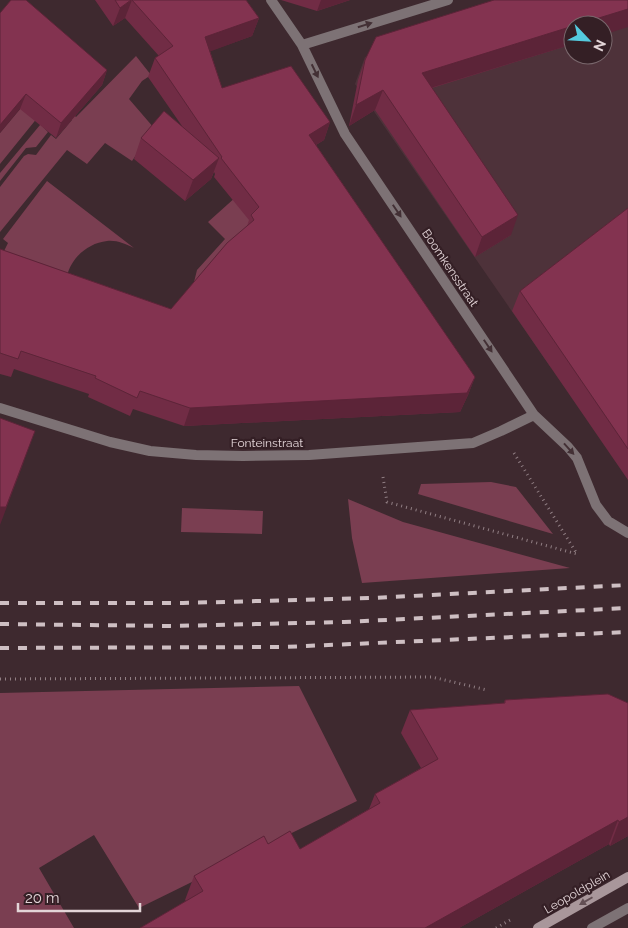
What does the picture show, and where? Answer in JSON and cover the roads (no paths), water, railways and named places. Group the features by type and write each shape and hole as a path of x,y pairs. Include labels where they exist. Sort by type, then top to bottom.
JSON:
{"main road":[{"name":"Leopoldplein","path":"538,928 628,877"}],"street":[{"name":"Boomkensstraat","path":"271,0 302,45 345,134 534,415 568,446 577,458 596,505 608,521 628,533"},
{"path":"302,45 448,0"},
{"name":"Fonteinstraat","path":"0,408 102,440 150,451 196,455 309,456 378,449 473,443 534,415"},
{"path":"592,928 628,908"}],"railway":[{"path":"0,603 183,603 372,598 628,585"},
{"path":"0,624 172,626 344,622 628,608"},
{"path":"0,648 283,647 628,632"}]}
